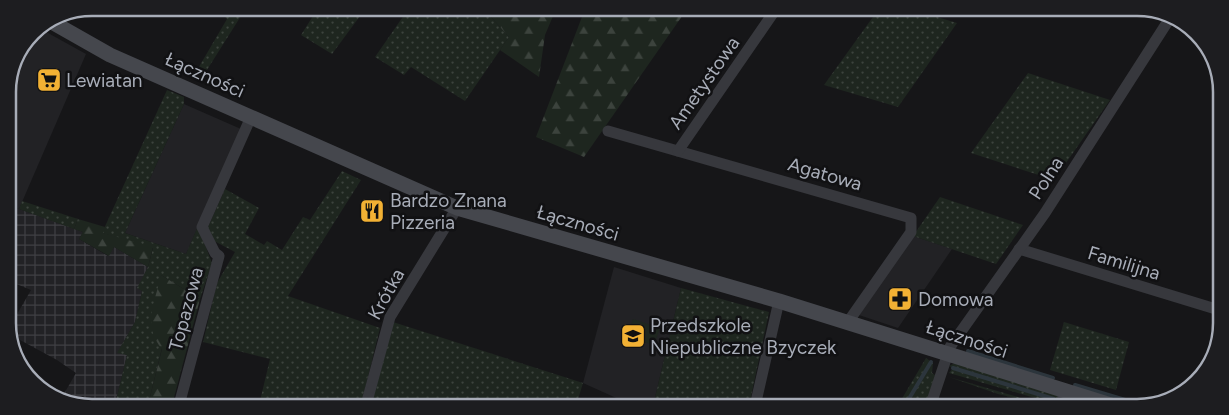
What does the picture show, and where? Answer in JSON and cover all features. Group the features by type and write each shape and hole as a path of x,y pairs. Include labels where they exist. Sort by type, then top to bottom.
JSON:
{"street":[{"name":"Ametystowa","path":"678,151 771,16"},
{"name":"Polna","path":"933,399 947,354 1019,249 1167,23"},
{"name":"Łączności","path":"57,25 110,55 457,208 779,300 1092,399"},
{"name":"Topazowa","path":"182,399 219,256 215,253 202,227 251,117"},
{"name":"Agatowa","path":"608,131 911,218 911,232 848,322"},
{"name":"Krótka","path":"368,399 390,317 457,208"},
{"name":"Familijna","path":"1019,249 1213,308"},
{"path":"757,399 779,300"},
{"path":"1062,399 1065,391"}],"shaded area":[{"path":"46,32 86,54 19,209 16,208 16,88 24,59 32,46"},
{"path":"184,104 241,129 186,254 125,233"},
{"path":"16,208 83,232 79,239 108,256 114,247 148,267 138,288 142,291 135,322 118,352 127,355 116,399 83,398 64,393 76,373 57,360 18,339 16,316 31,290 16,284"},
{"path":"913,236 952,249 898,328 859,315"},
{"name":"Przedszkole Niepubliczne Bzyczek","path":"614,267 681,288 655,399 618,399 583,383"}],"green space":[{"path":"241,16 200,81 193,77 227,19 225,17"},
{"path":"313,16 360,16 332,54 301,35"},
{"path":"403,16 490,16 509,37 465,101 411,67 404,75 375,57"},
{"path":"490,16 553,16 545,35 539,77 500,50 509,37"},
{"path":"582,16 682,16 584,157 536,137"},
{"path":"874,16 934,16 957,23 898,107 824,85"},
{"path":"1028,73 1110,100 1054,180 971,153"},
{"path":"167,90 184,97 184,104 125,233 186,254 198,226 212,263 200,299 161,275 158,343 162,348 149,399 116,399 127,355 117,353 135,322 142,291 137,288 148,267 153,248 102,233"},
{"path":"342,171 361,180 288,296 380,328 362,399 260,399 270,359 203,342 217,283 235,252 214,241 208,227 225,189 259,208 245,234 264,245 267,241 282,250 303,217 310,220"},
{"path":"940,197 1023,225 996,264 913,236"},
{"path":"22,201 78,219 74,229 19,209"},
{"path":"78,219 105,227 103,233 153,247 148,267 114,247 109,256 79,239 83,232 74,229"},
{"path":"161,275 200,299 174,399 150,399 162,349 156,340 151,322 153,304"},
{"path":"681,288 769,312 750,399 655,399"},
{"path":"633,319 660,328 654,345 628,337"},
{"path":"393,322 583,383 578,399 373,399"},
{"path":"1064,322 1129,342 1116,390 1050,370"},
{"path":"926,358 933,363 932,373 935,375 928,399 902,399"},
{"path":"955,363 1058,395 1057,399 1039,399 949,373 953,368 949,366"},
{"path":"949,377 1025,399 998,394"}],"waterway":[{"path":"968,351 1053,378"},
{"path":"909,399 931,362"},
{"path":"953,368 1054,399"},
{"path":"1075,385 1122,399"}],"place":[{"name":"Lewiatan","path":"49,80"},
{"name":"Bardzo Znana Pizzeria","path":"372,211"},
{"name":"Domowa","path":"900,299"},
{"name":"Przedszkole Niepubliczne Bzyczek","path":"633,336"}]}
